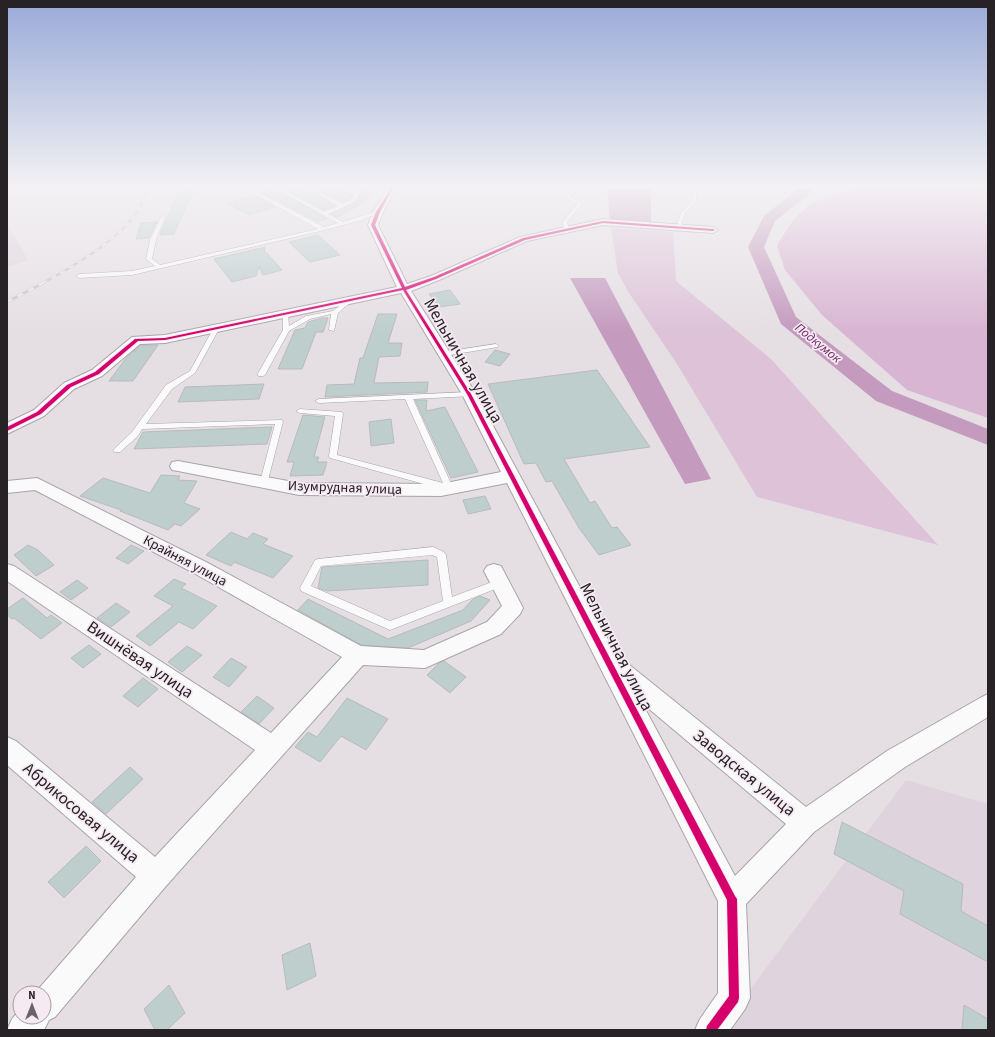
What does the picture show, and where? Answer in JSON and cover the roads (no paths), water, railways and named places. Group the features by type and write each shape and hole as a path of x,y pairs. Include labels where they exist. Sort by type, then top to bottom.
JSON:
{"street":[{"name":"Мельничная улица","path":"379,236 404,289 469,394 732,899 734,998 710,1030"},
{"name":"Мельничная улица","path":"7,430 39,413 69,386 97,373 137,340 165,339 216,328 285,316 404,289 435,278 524,239 538,236"},
{"name":"Изумрудная улица","path":"178,466 299,489 441,490 512,476"},
{"name":"Крайняя улица","path":"7,486 37,484 199,567 358,655"},
{"name":"Вишнёвая улица","path":"7,571 272,748"},
{"path":"52,997 156,876 358,655 425,659 494,628 513,608 497,577"},
{"name":"Заводская улица","path":"608,661 805,823 896,759 988,705"},
{"name":"Абрикосовая улица","path":"7,749 156,876"},
{"path":"732,899 805,823"}],"lane":[{"path":"155,236 149,259 159,267"},
{"path":"79,276 132,273 291,236"},
{"path":"260,375 286,330 308,317 335,312 349,301"},
{"path":"332,330 335,312"},
{"path":"286,330 285,316 304,319"},
{"path":"117,450 135,434 169,387 193,372 216,328"},
{"path":"444,354 496,346"},
{"path":"319,401 469,394"},
{"path":"408,397 449,488"},
{"path":"300,411 339,414 333,456 449,488"},
{"path":"140,427 279,422 264,482"},
{"path":"448,603 441,555 433,551 318,563 305,588 390,626 448,603 497,577"}],"waterway":[{"name":"Подкумок","path":"761,236 756,247 788,320 884,396 988,438"}],"railway":[{"path":"43,283 98,250 114,236"},
{"path":"7,302 45,282"}]}
